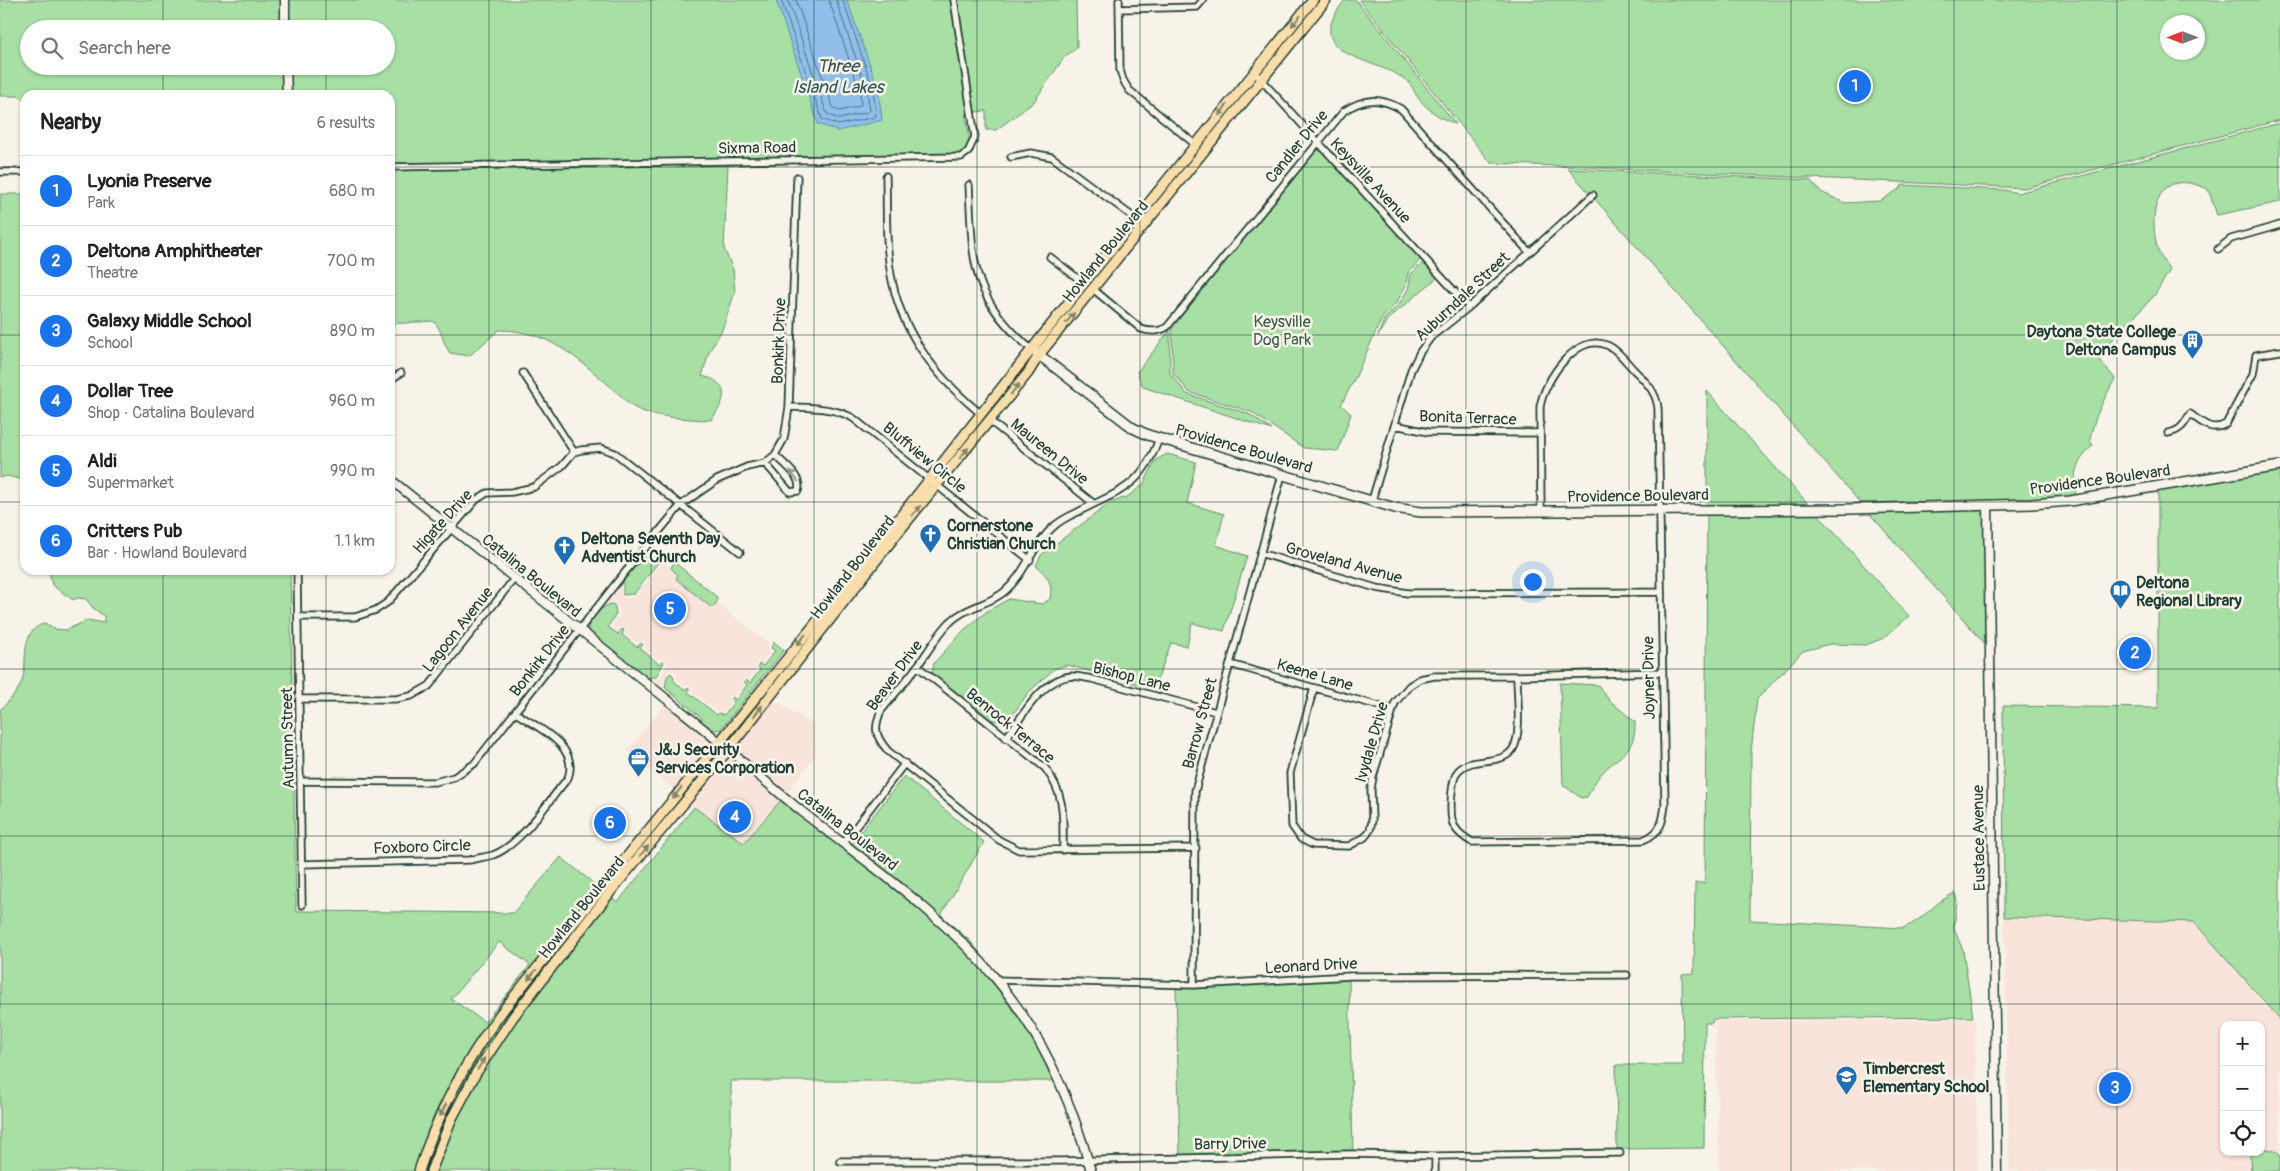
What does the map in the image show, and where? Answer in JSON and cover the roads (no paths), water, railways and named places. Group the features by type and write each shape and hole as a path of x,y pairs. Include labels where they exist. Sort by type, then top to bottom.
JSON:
{"main road":[{"name":"Howland Boulevard","path":"420,1171 440,1116 464,1069 484,1037 930,479 980,413 1093,289 1326,0"},
{"name":"Howland Boulevard","path":"431,1171 451,1120 476,1073 499,1036 615,886 728,750 895,537 990,421 1084,283 1196,145 1308,2"},
{"name":"Providence Boulevard","path":"1036,353 1133,428 1159,439 1395,508 1421,512 1848,509 2070,501 2280,466"}],"street":[{"path":"285,0 286,20"},
{"name":"Sixma Road","path":"395,167 961,157 968,152 975,137 954,0"},
{"path":"1119,0 1120,70 1123,80 1129,90 1196,145"},
{"path":"1119,9 1197,7 1204,0"},
{"name":"Keysville Avenue","path":"1254,72 1469,307"},
{"path":"286,75 287,90"},
{"name":"Candler Drive","path":"1093,289 1141,329 1149,332 1168,327 1344,110 1356,103 1369,100 1388,102 1401,109 1529,252"},
{"path":"1011,157 1031,154 1052,157 1136,219"},
{"path":"0,172 20,172"},
{"name":"Bonkirk Drive","path":"301,781 435,782 454,777 474,764 681,505 717,480 746,467 765,463 776,455 784,439 789,407 797,176"},
{"path":"886,176 888,252 891,275 905,322 921,352 937,373 980,413"},
{"path":"969,185 972,253 979,282 992,309 1004,324 1036,353"},
{"name":"Auburndale Street","path":"1372,500 1411,370 1420,352 1431,337 1469,307 1592,195"},
{"path":"2218,249 2231,239 2280,226"},
{"path":"1050,257 1084,283"},
{"name":"Joyner Drive","path":"1517,676 1517,737 1514,748 1508,754 1499,758 1472,762 1458,771 1453,781 1452,820 1458,832 1472,842 1643,840 1657,833 1663,823 1665,805 1661,509 1657,399 1653,390 1609,346 1599,343 1578,349 1562,363 1549,379 1541,402 1541,511"},
{"path":"2168,434 2177,432 2184,426 2190,414 2209,428 2218,429 2226,424 2253,374 2256,355 2280,351"},
{"path":"395,377 401,373"},
{"path":"523,373 574,452 589,448 609,450 740,552"},
{"name":"Bluffview Circle","path":"789,407 822,408 843,412 853,418 1030,560"},
{"name":"Maureen Drive","path":"990,421 1093,503"},
{"name":"Bonita Terrace","path":"1395,425 1428,432 1540,433"},
{"name":"Beaver Drive","path":"1159,439 1152,458 1135,480 1114,496 1093,503 1052,527 1030,560 1003,593 964,611 948,624 880,711 876,721 877,738 888,751 999,840 1019,850 1196,848"},
{"name":"Higate Drive","path":"299,617 355,616 376,610 397,594 476,500 487,493 512,492 534,488 562,466 574,452"},
{"path":"765,463 790,492 798,491 800,486 797,478 776,455"},
{"name":"Barrow Street","path":"1194,985 1195,790 1282,475"},
{"name":"Catalina Boulevard","path":"395,484 719,742 806,815 844,842 955,934 997,980 1030,1029 1058,1079 1073,1112 1092,1171"},
{"name":"Eustace Avenue","path":"1988,505 1997,1171"},
{"name":"Groveland Avenue","path":"1260,553 1376,588 1408,593 1661,592"},
{"name":"Autumn Street","path":"298,575 302,905"},
{"name":"Lagoon Avenue","path":"300,699 396,699 411,696 423,690 436,679 514,579"},
{"name":"Keene Lane","path":"1230,664 1393,710"},
{"name":"Benrock Terrace","path":"917,666 1045,768 1054,780 1064,807 1063,850"},
{"name":"Ivydale Drive","path":"1314,688 1290,774 1292,826 1295,834 1308,843 1349,846 1365,837 1370,830 1372,821 1371,789 1393,710 1400,694 1420,679 1434,676 1662,672"},
{"name":"Bishop Lane","path":"1006,738 1043,690 1060,679 1072,676 1092,679 1216,712"},
{"name":"Foxboro Circle","path":"302,864 470,860 493,855 508,846 568,778 571,771 571,760 562,746 516,713"},
{"path":"844,842 905,763"},
{"name":"Leonard Drive","path":"997,980 1194,985 1350,976 1627,975"},
{"name":"Barry Drive","path":"840,1161 1088,1160 1350,1154 1435,1156 1620,1152"},
{"path":"1435,1156 1435,1171"}],"water":[{"name":"Three Island Lakes","path":"776,0 847,0 878,88 882,120 838,131 818,124"}],"place":[{"name":"Lyonia Preserve","path":"1855,86"},
{"name":"Daytona State College Deltona Campus","path":"2192,359"},
{"name":"Cornerstone Christian Church","path":"931,553"},
{"name":"Deltona Seventh Day Adventist Church","path":"565,566"},
{"name":"Aldi","path":"670,609"},
{"name":"Deltona Regional Library","path":"2120,610"},
{"name":"Deltona Amphitheater","path":"2135,653"},
{"name":"J&J Security Services Corporation","path":"639,777"},
{"name":"Dollar Tree","path":"735,817"},
{"name":"Critters Pub","path":"610,823"},
{"name":"Galaxy Middle School","path":"2115,1088"},
{"name":"Timbercrest Elementary School","path":"1847,1096"}],"park label":[{"name":"Keysville Dog Park","path":"1282,330"}]}
